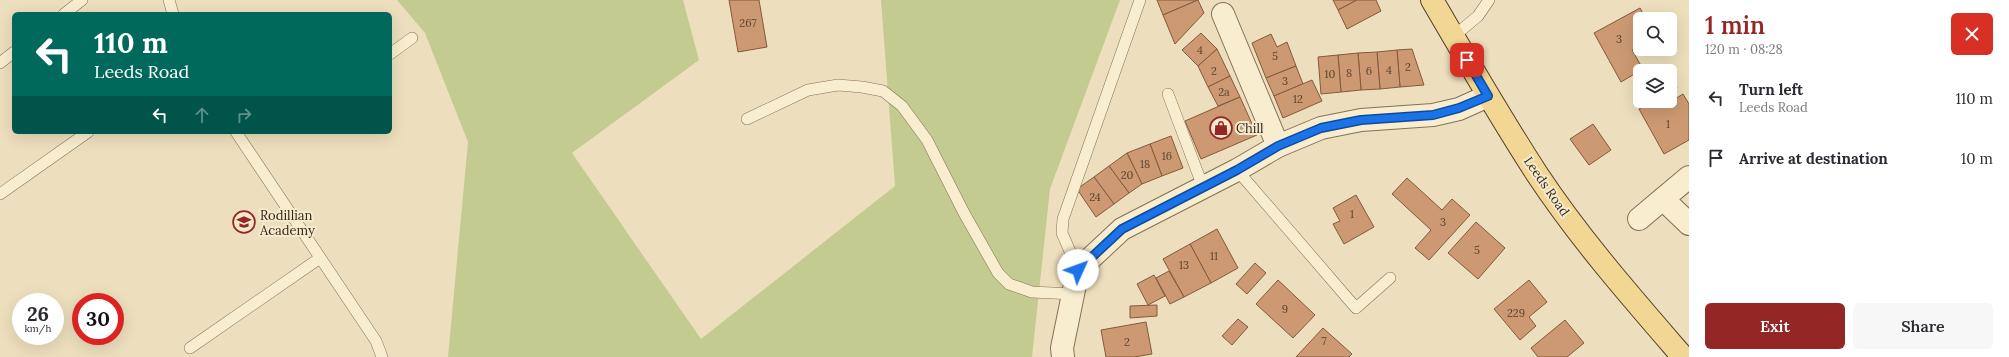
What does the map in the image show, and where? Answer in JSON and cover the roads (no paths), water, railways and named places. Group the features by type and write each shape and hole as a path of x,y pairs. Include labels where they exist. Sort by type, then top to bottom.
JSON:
{"main road":[{"name":"Leeds Road","path":"1432,0 1488,96 1538,175 1613,276 1683,357"}],"street":[{"path":"1223,14 1278,146"},
{"path":"1063,357 1062,348 1078,270 1122,229 1237,170 1278,146 1321,128 1361,120 1433,115 1459,108 1488,96"},
{"path":"1639,219 1689,177"},
{"path":"1663,198 1689,224"}],"lane":[{"path":"67,12 82,0"},
{"path":"169,0 172,12"},
{"path":"1078,270 1062,233 1063,219 1140,0"},
{"path":"1453,37 1478,16 1489,0"},
{"path":"392,53 412,38"},
{"path":"0,63 12,54"},
{"path":"747,119 808,90 838,85 883,91 902,106 927,140 964,213 998,273 1009,284 1032,292 1073,294"},
{"path":"1168,94 1203,187"},
{"path":"0,194 85,134"},
{"path":"238,134 376,341 382,357"},
{"path":"1237,170 1356,308 1390,278"},
{"path":"190,348 320,258"}],"place":[{"name":"Chill","path":"1221,128"},
{"name":"Rodillian Academy","path":"244,222"}]}
